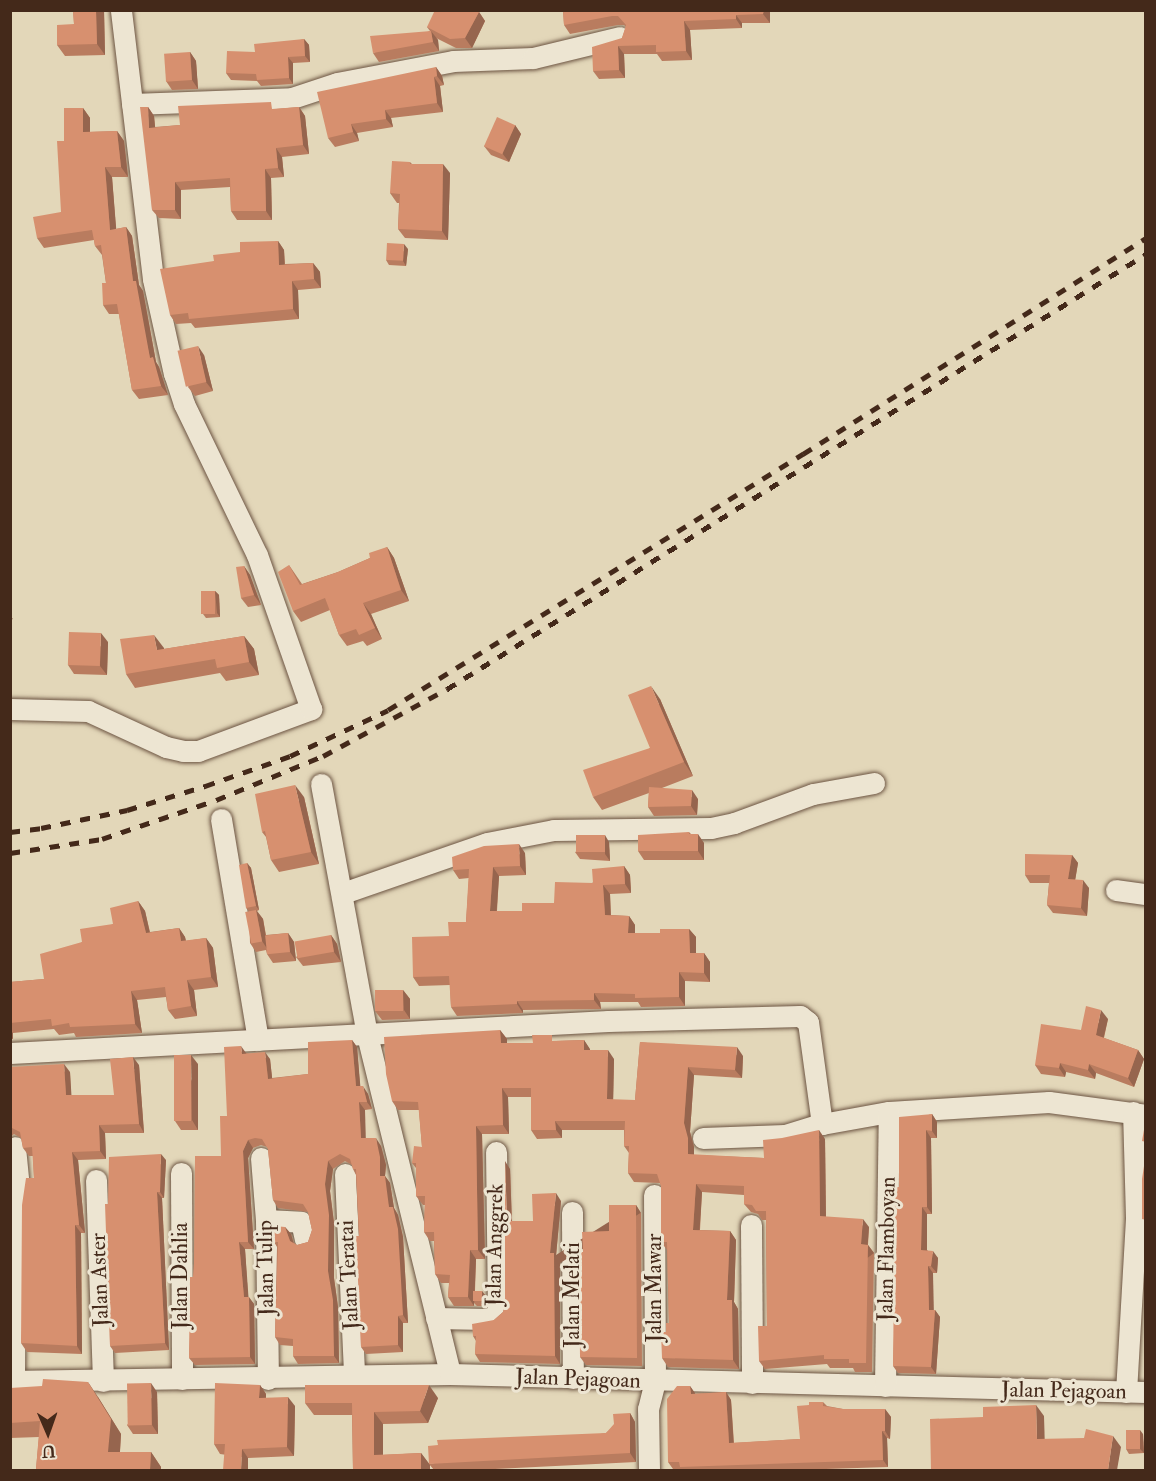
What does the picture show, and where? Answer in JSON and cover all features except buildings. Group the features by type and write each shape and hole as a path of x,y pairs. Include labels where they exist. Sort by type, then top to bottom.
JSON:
{"street":[{"path":"10,709 65,708 88,711 166,747 183,751 198,751 311,709 257,555 184,404 174,374 153,279 121,10"},
{"path":"132,104 292,98 337,83 453,61 533,58 620,37"},
{"path":"343,893 486,843 554,830 711,828 734,823 813,794 874,783"},
{"path":"321,784 343,893 367,1035 450,1374"},
{"path":"221,819 258,1040"},
{"path":"1116,890 1146,894"},
{"path":"10,1053 680,1018 800,1016 808,1022 822,1124"},
{"path":"703,1138 785,1135 822,1124 889,1113 1050,1102 1139,1113 1136,1217 1136,1392"},
{"name":"Jalan Flamboyan","path":"885,1386 889,1113"},
{"path":"12,1381 15,1206 19,1188 15,1147"},
{"name":"Jalan Anggrek","path":"436,1318 486,1320 498,1312 496,1152"},
{"name":"Jalan Tulip","path":"261,1158 266,1220 268,1379"},
{"name":"Jalan Dahlia","path":"181,1173 182,1379"},
{"name":"Jalan Teratai","path":"345,1174 354,1376"},
{"name":"Jalan Aster","path":"96,1180 103,1381"},
{"name":"Jalan Mawar","path":"649,1470 648,1409 655,1382 654,1195"},
{"name":"Jalan Melati","path":"572,1212 573,1378"},
{"path":"266,1220 301,1222 305,1240"},
{"path":"751,1225 752,1383"},
{"name":"Jalan Pejagoan","path":"12,1381 268,1379 450,1374 655,1382 1136,1392"}],"railway":[{"path":"10,832 127,810 205,786 290,756 388,710 803,454 1146,238"},
{"path":"10,853 102,839 216,800 323,756 447,689 1146,254"}]}
